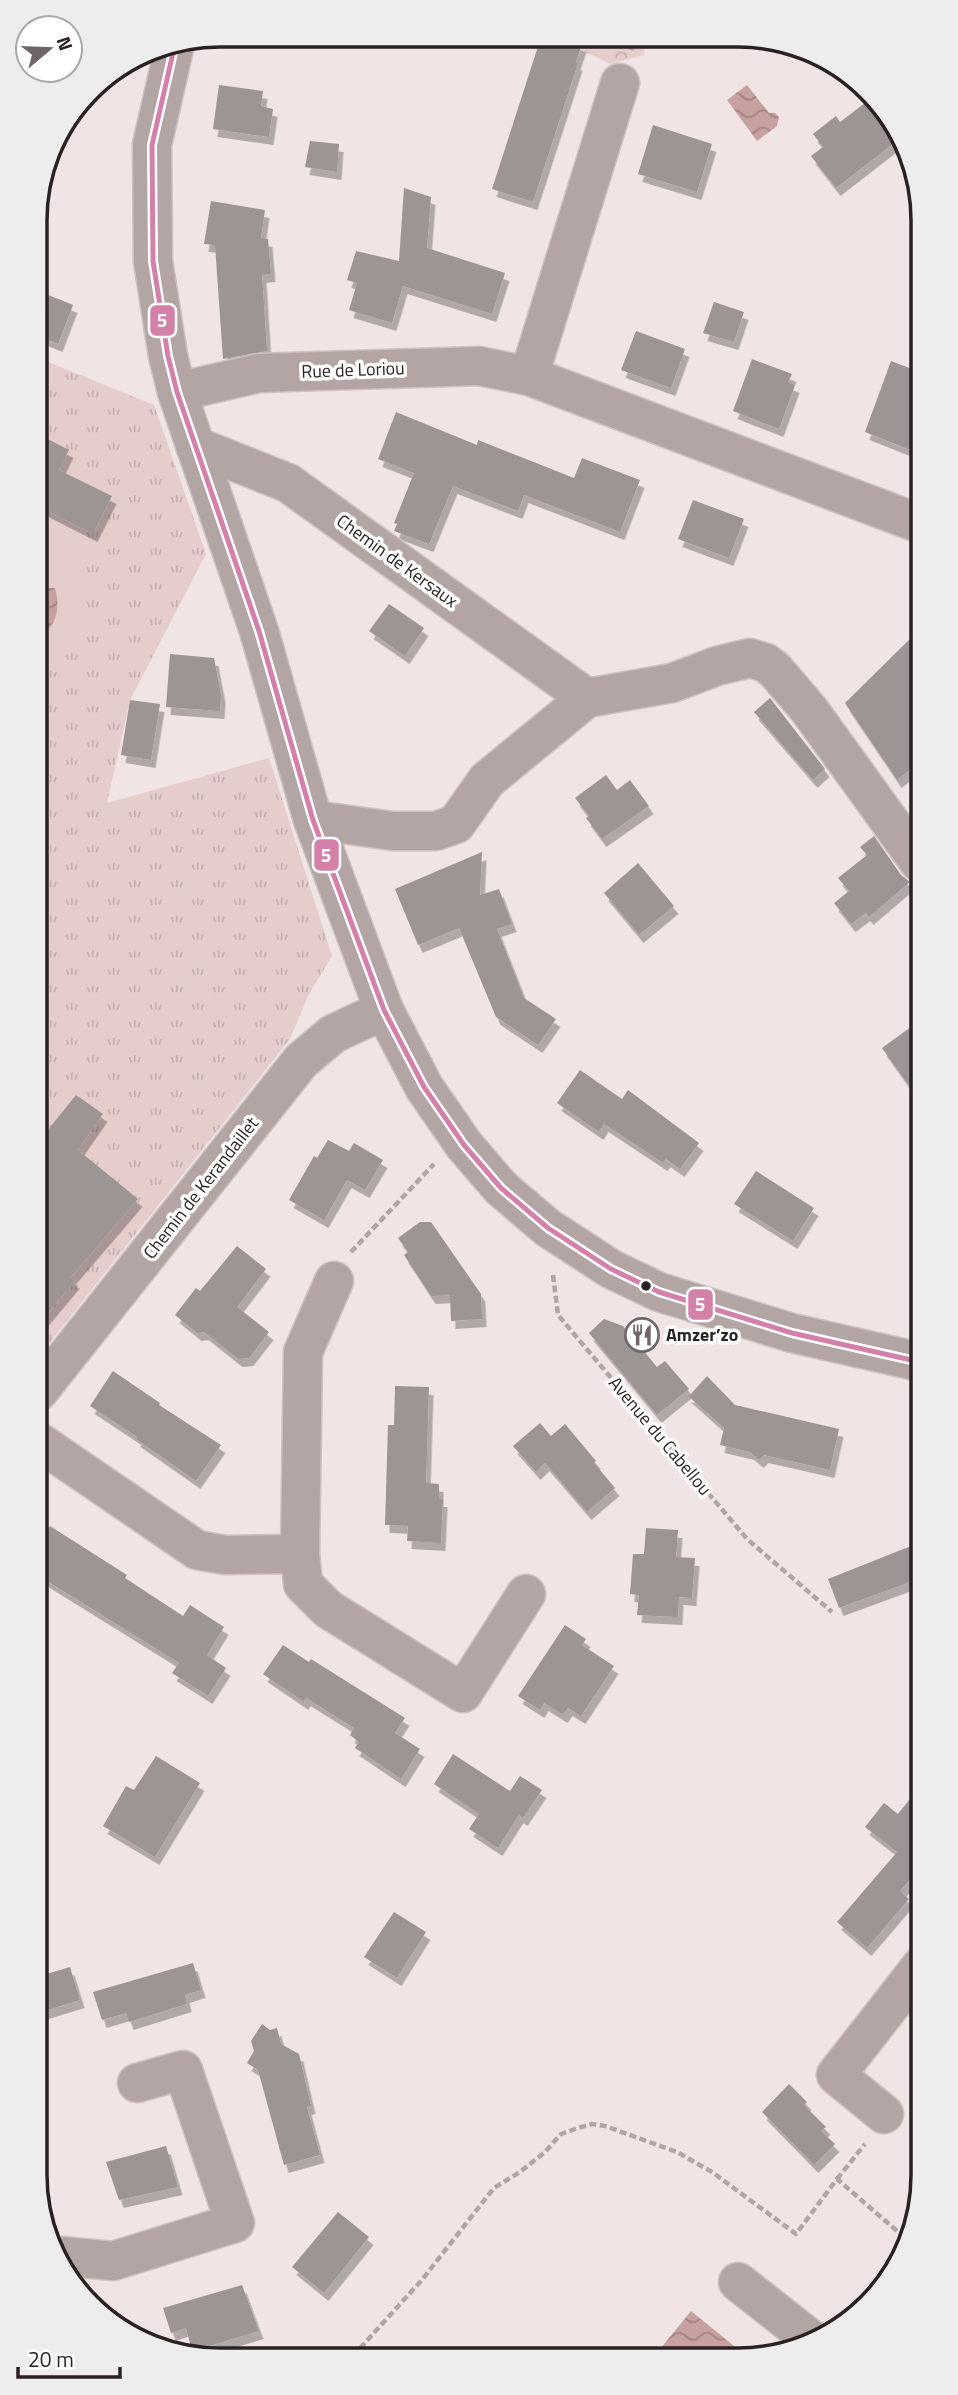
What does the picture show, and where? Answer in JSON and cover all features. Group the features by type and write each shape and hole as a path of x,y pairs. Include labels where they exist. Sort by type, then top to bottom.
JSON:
{"street":[{"path":"173,54 152,145 153,248 166,342 177,392 259,631 313,820 384,1010 424,1087 458,1138 501,1188 548,1228 611,1269 659,1292 792,1334 910,1360"},
{"path":"529,376 620,83"},
{"name":"Rue de Loriou","path":"177,392 259,373 480,366 529,376 911,520"},
{"name":"Chemin de Kersaux","path":"195,446 288,483 587,698"},
{"path":"313,820 393,831 436,831 456,824 487,780 587,698 672,683 717,666 750,658 766,663 775,670 810,711 911,850"},
{"name":"Chemin de Kerandaillet","path":"47,1380 301,1061 333,1034 384,1010"},
{"path":"334,1281 303,1352 300,1554 303,1584 328,1609 463,1693 526,1594"},
{"path":"47,1448 197,1550 225,1555 300,1554"},
{"path":"884,2114 836,2076 910,1982"},
{"path":"68,2257 113,2261 235,2223 183,2070 137,2083"},
{"path":"738,2282 805,2335"}],"path":[{"path":"334,1281 338,1266 458,1138"},
{"name":"Avenue du Cabellou","path":"548,1228 558,1315 747,1539 832,1612"},
{"path":"360,2348 421,2281 494,2188 545,2152 561,2134 592,2124 605,2126 677,2152 712,2172 796,2234 836,2179 855,2158 884,2114"},
{"path":"836,2179 900,2235"}],"green space":[{"path":"576,47 645,47 644,55 610,64"},
{"path":"48,362 154,405 206,554 130,700 107,803 269,758 332,956 309,994 290,1039 47,1345"},
{"path":"48,511 74,524 65,543 84,553 79,580 87,601 87,612 79,633 48,663"}],"water":[{"path":"747,85 769,113 775,113 779,117 777,126 757,141 727,100"},
{"path":"48,588 55,588 57,611 49,629"},
{"path":"691,2311 737,2348 661,2348"}],"building":[{"path":"538,47 581,47 533,202 492,189"},
{"path":"219,85 263,91 261,106 273,109 269,137 213,129"},
{"path":"865,103 893,144 836,188 811,156 823,147 813,134 836,116 840,122"},
{"path":"653,125 712,144 697,192 638,174"},
{"path":"310,141 339,144 337,172 305,167"},
{"path":"404,188 431,197 427,248 505,273 492,314 403,286 392,323 349,310 357,283 347,280 356,251 399,261"},
{"path":"211,201 265,210 261,238 268,239 271,274 262,275 267,351 223,359 215,245 204,244"},
{"path":"48,295 73,305 58,344 48,340"},
{"path":"714,302 744,312 734,342 703,333"},
{"path":"636,331 685,349 671,388 621,370"},
{"path":"752,359 792,374 788,382 795,385 779,429 733,411"},
{"path":"891,361 911,369 911,450 865,432"},
{"path":"396,412 477,445 478,440 574,478 582,458 640,480 620,532 524,495 518,511 453,486 429,544 394,531 397,524 394,523 414,473 378,459"},
{"path":"48,439 69,450 59,470 112,496 93,534 48,511"},
{"path":"693,500 744,519 729,558 678,539"},
{"path":"389,604 424,628 405,656 369,631"},
{"path":"911,638 911,769 897,780 845,703"},
{"path":"170,654 214,658 221,695 220,711 166,707"},
{"path":"770,698 825,769 813,780 754,712"},
{"path":"130,700 160,704 151,760 121,755"},
{"path":"606,775 617,790 630,780 649,806 602,839 575,798"},
{"path":"874,836 901,875 910,882 869,917 866,913 851,924 834,903 849,891 838,878 867,855 860,847"},
{"path":"482,852 480,895 499,889 512,924 497,929 524,998 556,1019 538,1045 496,1017 459,928 418,945 395,889"},
{"path":"638,863 674,906 639,935 604,893"},
{"path":"911,1027 911,1088 882,1048"},
{"path":"580,1070 622,1099 628,1090 699,1143 680,1169 666,1159 663,1163 604,1124 599,1132 557,1103"},
{"path":"76,1095 103,1114 78,1150 138,1199 71,1277 75,1281 47,1314 48,1130"},
{"path":"328,1140 349,1151 354,1143 383,1160 365,1190 347,1180 324,1220 289,1200 314,1156 317,1158"},
{"path":"756,1171 814,1208 793,1241 734,1204"},
{"path":"420,1222 431,1222 481,1294 482,1319 451,1321 450,1295 431,1296 404,1255 408,1252 398,1238"},
{"path":"237,1246 266,1269 237,1307 269,1332 249,1358 238,1359 204,1332 197,1333 175,1315 196,1288 200,1291"},
{"path":"604,1319 623,1326 657,1367 665,1361 689,1389 657,1415 589,1333"},
{"path":"113,1371 221,1445 196,1481 90,1406"},
{"path":"707,1376 735,1405 839,1429 830,1470 764,1455 759,1460 750,1452 720,1445 724,1428 686,1394 690,1395"},
{"path":"395,1386 429,1387 426,1483 439,1484 439,1499 443,1499 441,1543 407,1541 408,1526 385,1525 388,1425 394,1425"},
{"path":"540,1423 551,1436 565,1424 615,1488 587,1512 545,1463 536,1472 513,1446"},
{"path":"50,1526 127,1575 125,1578 183,1616 190,1605 224,1627 207,1655 226,1668 208,1696 172,1673 179,1663 47,1581 47,1527"},
{"path":"646,1528 678,1530 676,1557 695,1558 692,1598 679,1597 678,1617 637,1615 639,1595 630,1594 633,1554 644,1554"},
{"path":"910,1546 910,1582 839,1608 828,1579"},
{"path":"565,1625 586,1639 582,1645 614,1666 581,1716 568,1708 563,1715 544,1703 540,1710 518,1696"},
{"path":"283,1645 309,1662 311,1659 405,1718 395,1733 420,1749 401,1779 355,1748 359,1742 350,1735 354,1728 306,1698 304,1702 263,1674"},
{"path":"453,1754 510,1791 520,1776 542,1790 523,1818 519,1815 498,1848 469,1829 479,1814 434,1784"},
{"path":"156,1756 200,1783 155,1857 103,1826 126,1786 134,1790"},
{"path":"910,1799 910,1880 900,1891 909,1899 867,1948 837,1922 897,1852 865,1827 884,1803 898,1814"},
{"path":"394,1912 426,1932 397,1978 364,1957"},
{"path":"193,1963 201,1990 185,1995 187,2004 129,2022 126,2013 102,2020 93,1992"},
{"path":"70,1967 80,2000 47,2010 47,1974"},
{"path":"262,2024 270,2030 277,2028 281,2044 299,2054 311,2106 307,2107 320,2155 284,2165 258,2070 247,2063 254,2051 251,2041"},
{"path":"789,2084 807,2102 804,2105 826,2127 821,2131 835,2144 814,2165 762,2112"},
{"path":"166,2146 178,2187 119,2200 106,2162"},
{"path":"338,2212 369,2237 324,2293 292,2267"},
{"path":"242,2285 259,2331 206,2347 190,2345 186,2328 171,2333 163,2308"}],"transit line":[{"name":"5","path":"173,54 152,145 153,261 168,356 177,392 259,631 313,820 384,1010 424,1087 464,1145 501,1188 548,1228 611,1269 659,1292 792,1333 910,1360"}],"place":[{"name":"Amzer’zo","path":"642,1335"}]}
